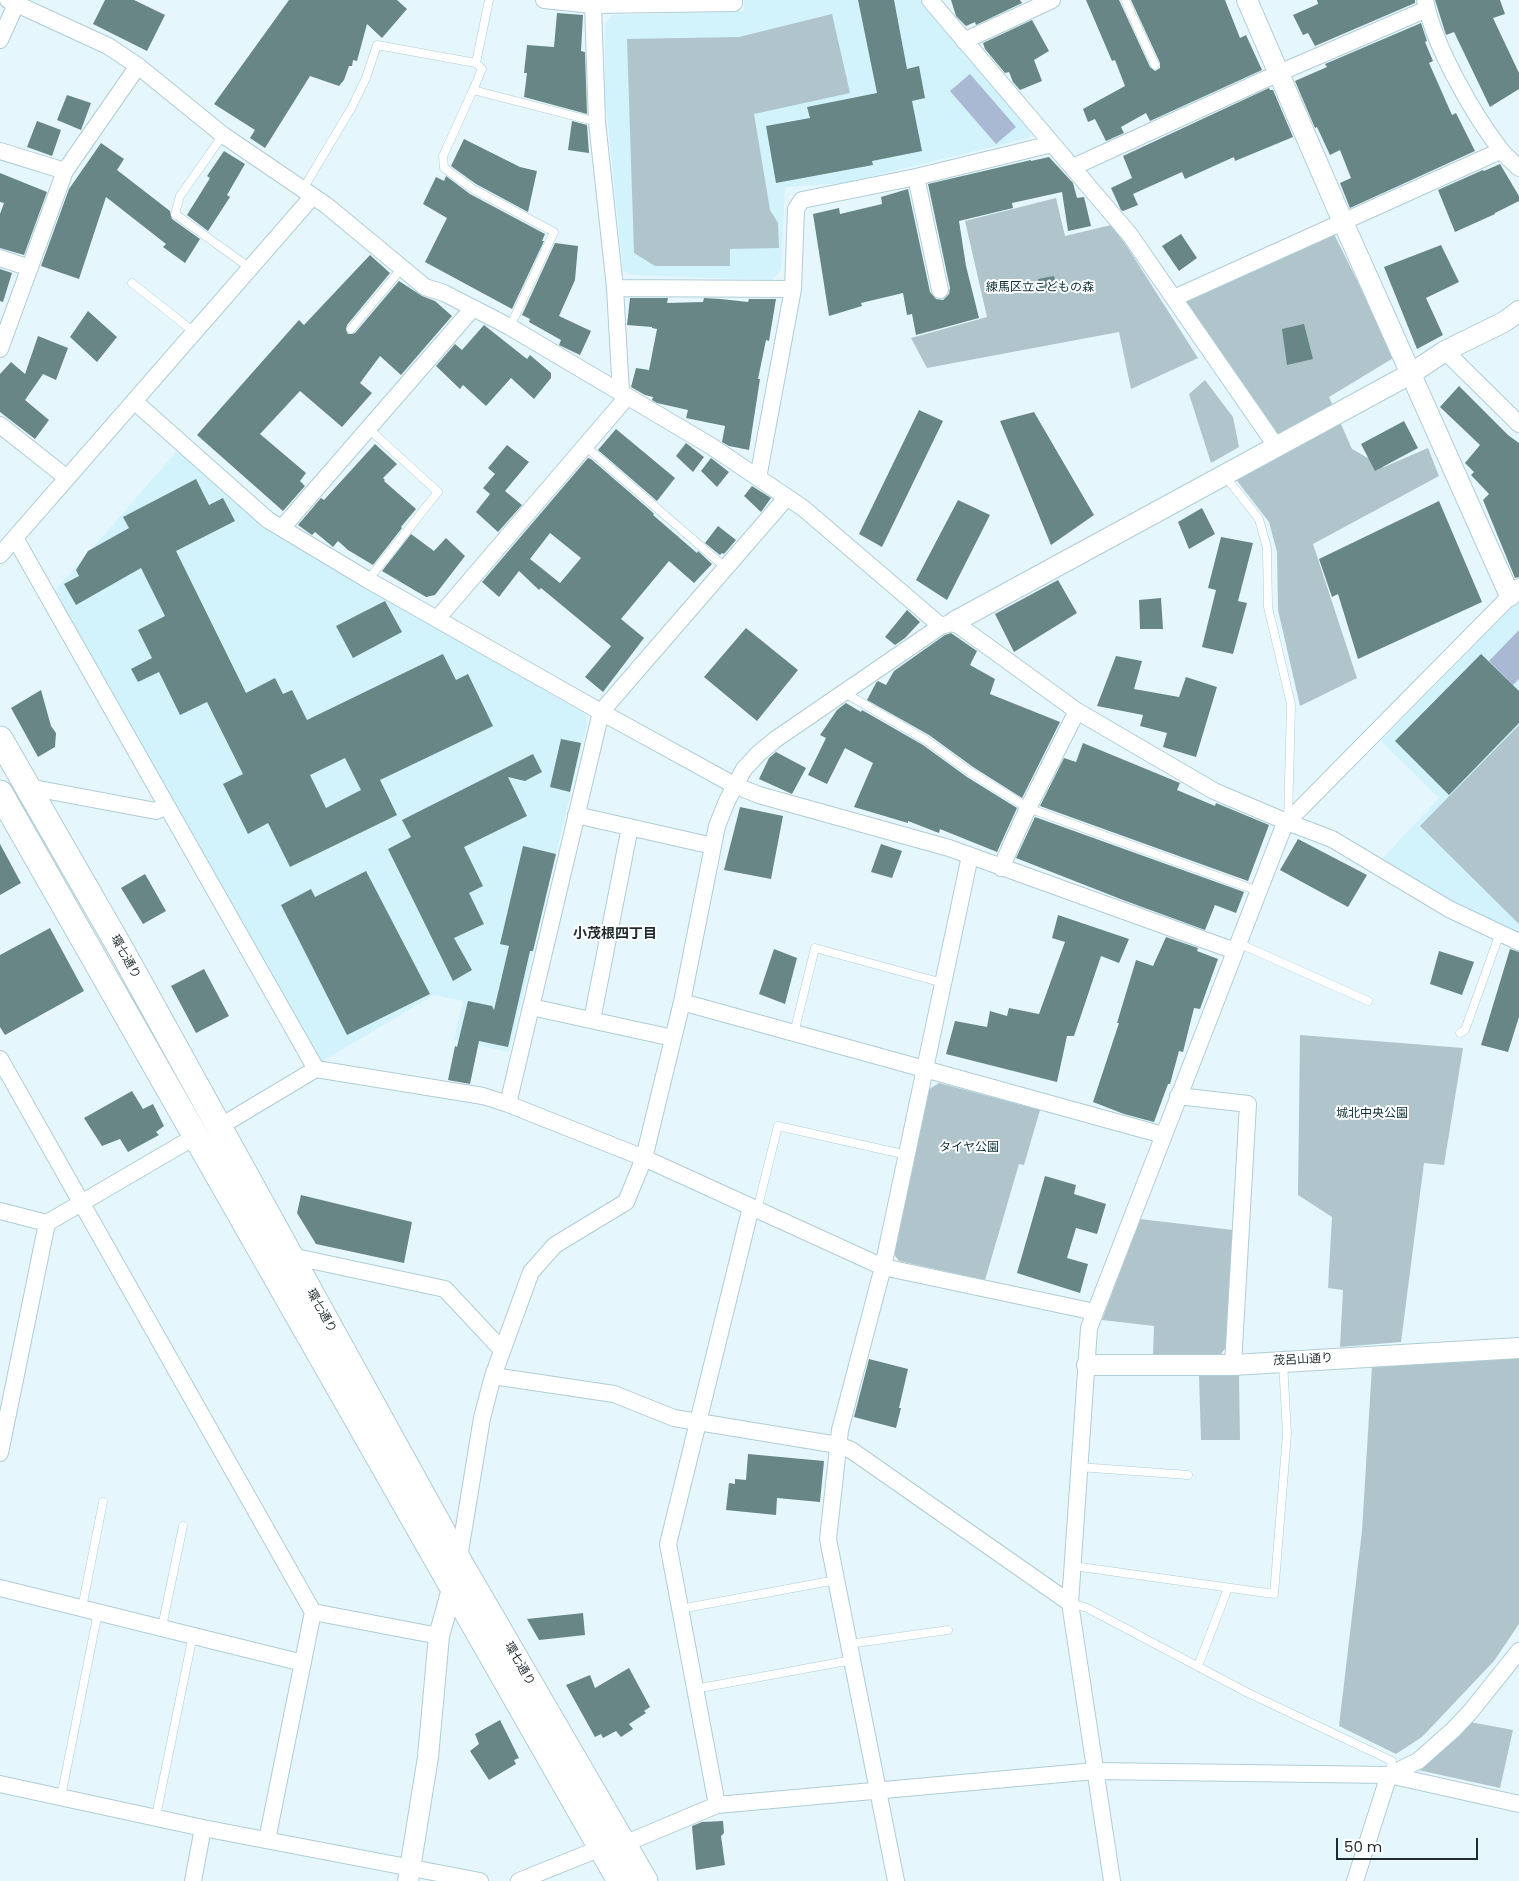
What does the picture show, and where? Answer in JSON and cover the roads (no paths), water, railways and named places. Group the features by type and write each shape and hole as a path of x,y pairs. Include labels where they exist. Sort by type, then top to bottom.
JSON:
{"main road":[{"name":"環七通り","path":"0,739 291,1256 459,1562 613,1846 620,1881"},
{"name":"環七通り","path":"0,793 452,1589 613,1846 645,1881"}],"street":[{"path":"544,0 593,6 734,3 734,0"},
{"path":"930,0 1130,235 1276,446"},
{"path":"964,41 1052,0"},
{"path":"1112,1881 1070,1603 1089,1328 1282,831 1288,822 1514,591 1343,222 1247,0"},
{"path":"0,40 14,1 108,46 138,66 223,136 326,205 425,286 444,293 510,327 711,446 803,508 948,624 1077,711 1214,791 1332,839 1449,909 1519,942"},
{"path":"1073,167 1426,4 1444,55 1469,101 1500,150 1519,168"},
{"path":"437,619 585,446 624,395 615,288 597,122 593,6"},
{"path":"0,349 65,171 138,66"},
{"path":"758,478 793,289 796,209 802,200 916,177 1052,144"},
{"path":"1174,298 1500,150"},
{"path":"0,151 65,171"},
{"path":"916,177 940,290"},
{"path":"0,555 250,268 308,192"},
{"path":"0,258 30,268"},
{"path":"615,288 793,289"},
{"path":"282,528 473,308"},
{"path":"410,1874 428,1757 439,1636 459,1562 475,1456 482,1418 493,1376 532,1272 555,1245 626,1202 644,1158 682,1002 717,826 734,786 744,769 770,743 843,692 948,624 1412,373 1445,351 1504,322 1519,312"},
{"path":"1445,351 1519,424"},
{"path":"134,401 268,520 368,580 734,786 759,795 949,848 1001,868 1236,947"},
{"path":"0,425 67,478"},
{"path":"508,1104 601,712 787,497"},
{"path":"15,538 316,1069"},
{"path":"1001,868 1028,808 1077,711"},
{"path":"28,787 156,811 167,806"},
{"path":"576,815 713,846"},
{"path":"592,1020 630,827"},
{"path":"896,1881 828,1539 838,1445 883,1267 970,856"},
{"path":"682,1002 1163,1135"},
{"path":"531,1007 673,1038"},
{"path":"0,1059 314,1612 267,1840"},
{"path":"219,1127 316,1069 482,1096 508,1104 644,1158 883,1267 1095,1312"},
{"path":"1178,1096 1248,1104 1233,1365"},
{"path":"0,1211 47,1223 196,1136"},
{"path":"717,1805 668,1544 754,1208"},
{"path":"0,1453 47,1223"},
{"path":"291,1256 445,1289 502,1350"},
{"name":"茂呂山通り","path":"1087,1365 1233,1365 1519,1348"},
{"path":"493,1376 614,1394 674,1418 838,1445 851,1450 1070,1603"},
{"path":"0,1588 304,1662"},
{"path":"314,1612 439,1636"},
{"path":"1355,1881 1389,1774 1418,1761 1452,1730 1471,1711 1519,1651"},
{"path":"519,1881 717,1805 1095,1771 1389,1774 1519,1804"},
{"path":"0,1784 267,1840 410,1874 480,1881"},
{"path":"193,1881 203,1828"}],"lane":[{"path":"476,63 489,0"},
{"path":"1125,0 1155,65"},
{"path":"308,192 366,78 377,44 476,63 482,69 443,156 444,168 473,189 554,232 510,327"},
{"path":"473,90 597,122"},
{"path":"223,136 180,196 175,214 250,268"},
{"path":"351,329 402,268"},
{"path":"132,283 194,332"},
{"path":"368,428 438,492 368,580"},
{"path":"585,446 726,568"},
{"path":"1224,475 1258,519 1267,548 1268,607 1291,704 1288,822"},
{"path":"843,692 926,740 970,772 1028,808 1258,892"},
{"path":"1460,1033 1465,1030 1500,933"},
{"path":"1236,947 1368,1001"},
{"path":"794,1033 815,948 943,983"},
{"path":"754,1208 778,1126 907,1155"},
{"path":"1073,1566 1274,1594 1287,1434 1283,1361"},
{"path":"1079,1467 1188,1475"},
{"path":"61,1798 90,1610 104,1502"},
{"path":"162,1627 183,1526"},
{"path":"680,1609 836,1580"},
{"path":"1198,1666 1228,1588"},
{"path":"1070,1603 1086,1608 1248,1693 1392,1761 1389,1774"},
{"path":"695,1689 948,1630"},
{"path":"156,1816 193,1635"}],"district":[{"name":"小茂根四丁目","path":"615,934"}],"park label":[{"name":"練馬区立こどもの森","path":"1040,288"},
{"name":"城北中央公園","path":"1372,1114"},
{"name":"タイヤ公園","path":"969,1148"}]}
